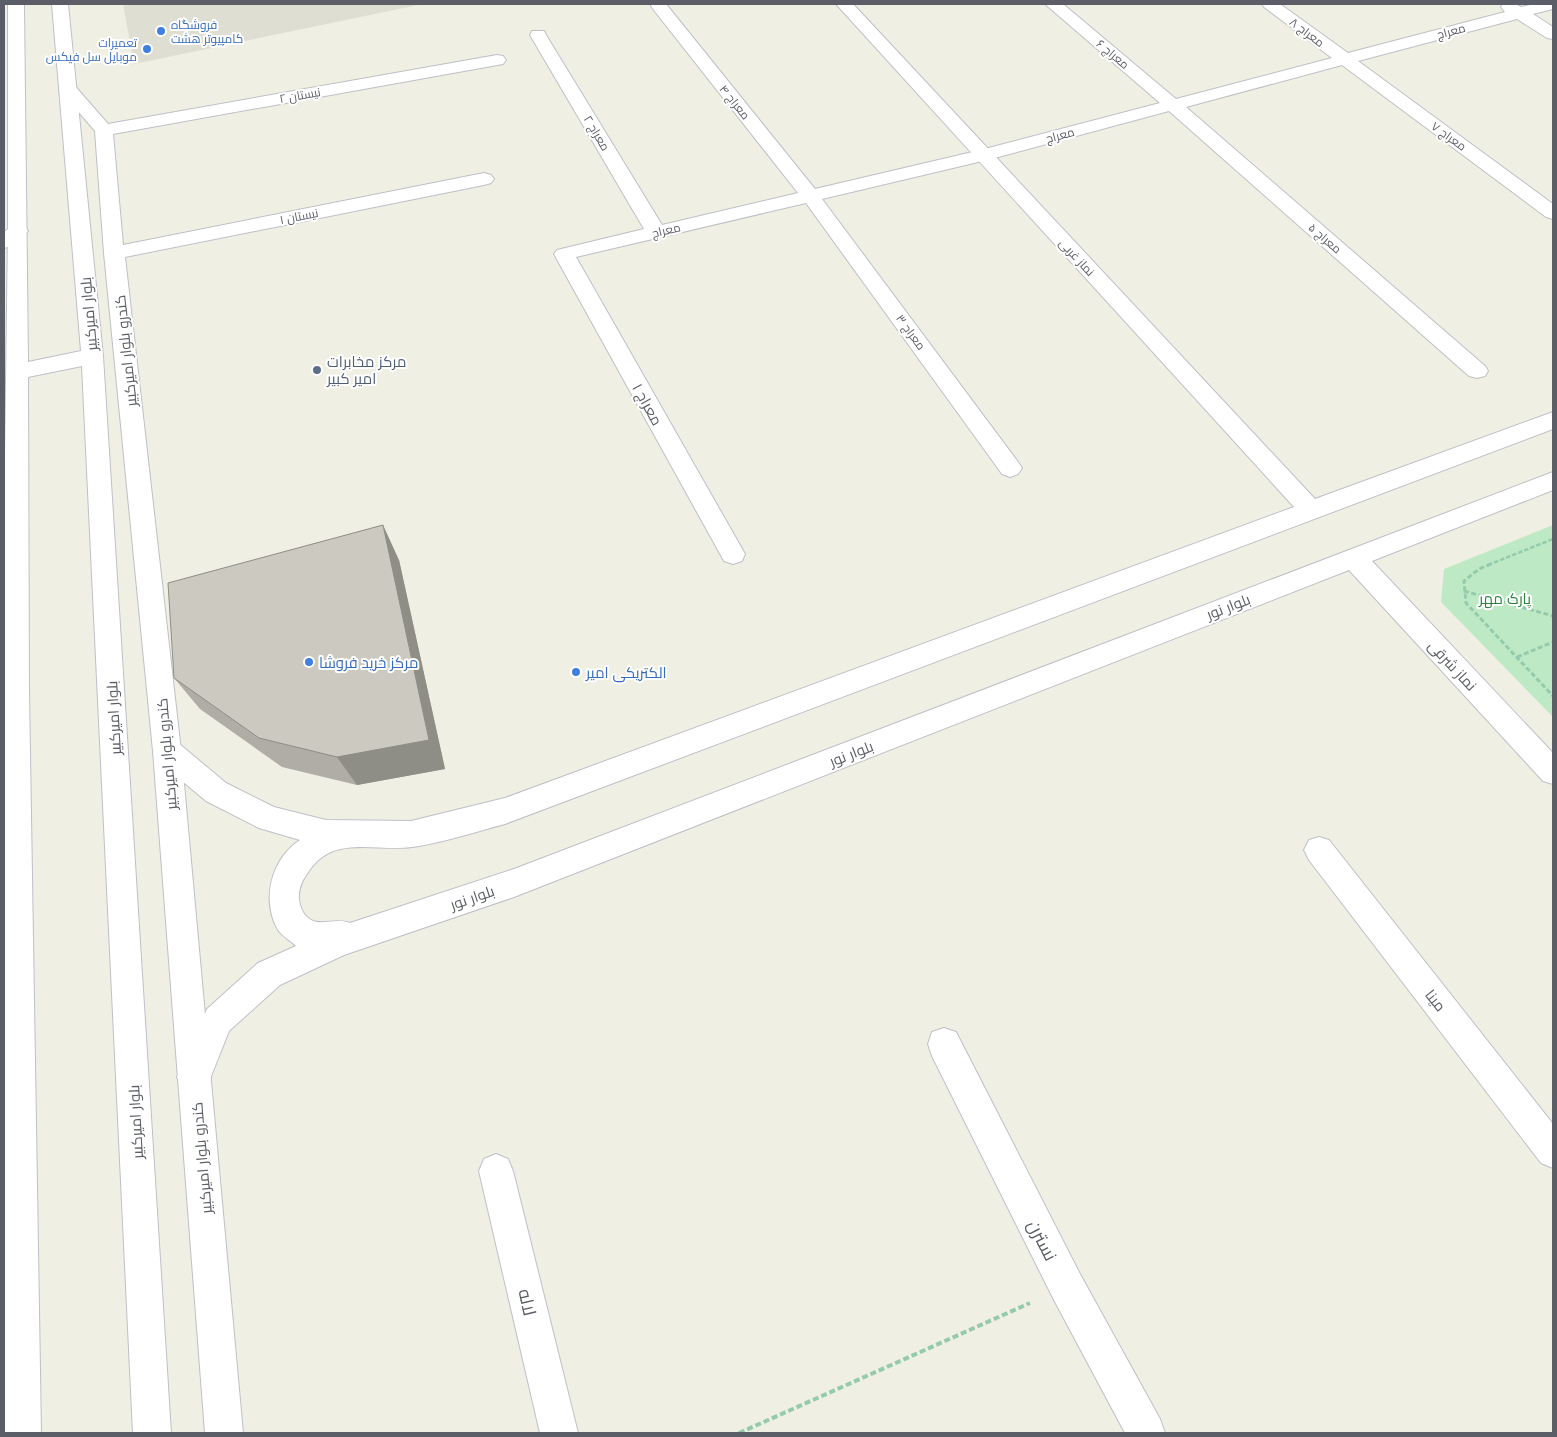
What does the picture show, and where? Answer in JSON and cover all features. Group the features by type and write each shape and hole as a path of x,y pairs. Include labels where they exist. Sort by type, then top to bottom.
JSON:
{"street":[{"path":"16,4 11,220 17,372 9,682 22,1433"},
{"name":"بلوار امیرکبیر","path":"60,4 92,356 152,1433"},
{"name":"نماز غربی","path":"844,4 1311,510"},
{"name":"معراج ۶","path":"1053,4 1173,105"},
{"name":"معراج ۸","path":"1270,4 1344,59"},
{"name":"معراج","path":"564,254 984,155 1344,59 1511,8 1553,4"},
{"name":"معراج ۴","path":"659,6 811,197"},
{"path":"1511,8 1553,34"},
{"name":"معراج ۲","path":"538,35 656,232"},
{"name":"معراج ۷","path":"1344,59 1553,213"},
{"name":"نیستان ۲","path":"104,130 497,60"},
{"path":"68,90 104,130"},
{"name":"معراج ۵","path":"1173,105 1477,371"},
{"name":"کندرو بلوار امیرکبیر","path":"104,130 114,253 167,751 224,1433"},
{"name":"نیستان ۱","path":"114,253 484,179"},
{"name":"معراج ۳","path":"811,197 1010,468"},
{"name":"معراج ۱","path":"564,254 733,554"},
{"path":"17,372 92,356"},
{"path":"167,751 216,792 269,819 326,833 411,834 505,811 1553,420"},
{"name":"بلوار نور","path":"194,1077 218,1020 269,974 338,942 514,883 1553,481"},
{"name":"نماز شرقی","path":"1353,558 1553,772"},
{"path":"349,834 324,840 302,856 287,877 284,898 290,922 308,936 361,935"},
{"name":"مینا","path":"1319,850 1553,1150"},
{"name":"نسترن","path":"944,1044 1067,1287 1146,1433"},
{"name":"لاله","path":"496,1171 559,1433"}],"path":[{"path":"1553,539 1479,569 1464,581 1466,603 1553,696"},
{"path":"1464,591 1553,616"},
{"path":"1517,657 1553,642"},
{"path":"740,1433 1067,1287"}],"shaded area":[{"path":"123,4 423,4 134,64"}],"green space":[{"name":"پارک مهر","path":"1553,525 1553,717 1441,602 1444,569"}],"building":[{"name":"مرکز خرید فروشا","path":"383,525 429,740 337,757 259,738 174,678 168,583"}],"place":[{"name":"فروشگاه کامپیوتر هشت","path":"161,31"},
{"name":"تعمیرات موبایل سل فیکس","path":"147,49"},
{"name":"مرکز مخابرات امیر کبیر","path":"317,370"},
{"name":"مرکز خرید فروشا","path":"309,662"},
{"name":"الکتریکی امیر","path":"576,672"}]}
